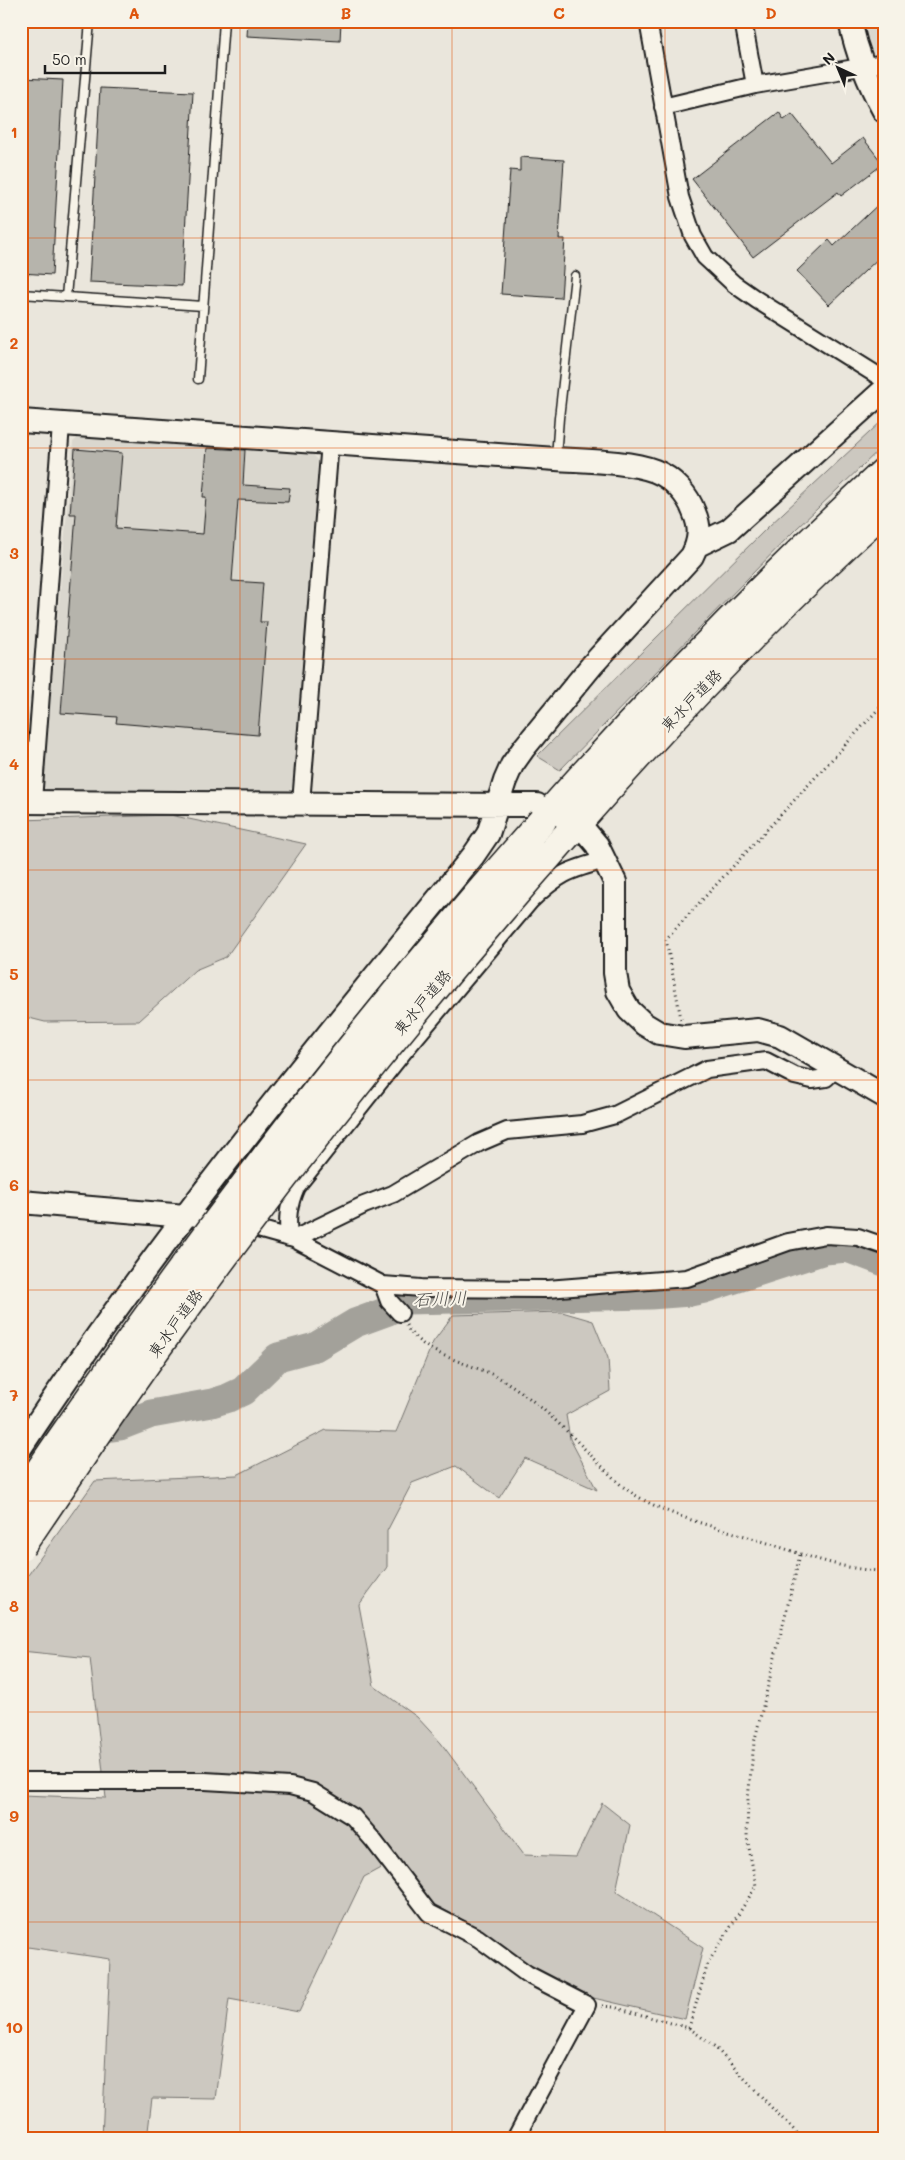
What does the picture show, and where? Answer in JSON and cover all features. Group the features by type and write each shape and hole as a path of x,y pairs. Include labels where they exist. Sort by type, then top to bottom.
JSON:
{"highway":[{"name":"東水戸道路","path":"21,1498 102,1378 289,1123 539,813 606,749 714,636 884,472"},
{"name":"東水戸道路","path":"21,1546 171,1328 311,1141 446,973 576,833 625,768 733,656 884,510"}],"street":[{"path":"648,21 680,197 693,236 704,257 734,284 882,383 729,530 698,545"},
{"path":"743,21 755,85"},
{"path":"850,21 873,65 869,83 884,111"},
{"path":"663,107 755,85 873,65"},
{"path":"21,421 330,442 556,459 634,467 655,471 666,476 685,494 699,525 698,545 692,556 594,664 524,748 512,766 488,834 473,856 303,1063 184,1216 21,1446"},
{"path":"61,424 27,801 497,804 539,813"},
{"path":"301,803 330,442"},
{"path":"576,833 605,860 615,882 614,973 618,991 629,1010 644,1024 659,1033 684,1037 731,1031 758,1030 780,1036 884,1096"},
{"path":"291,1238 287,1215 290,1200 296,1187 404,1051 530,902 551,880 573,869 605,860"},
{"path":"291,1238 356,1208 393,1194 479,1143 507,1131 582,1124 615,1115 707,1069 766,1061 795,1076 812,1080 826,1078 836,1068"},
{"path":"21,1202 184,1216 247,1226 291,1238 383,1285 421,1288 547,1289 687,1278 788,1242 826,1235 858,1237 884,1246"},
{"path":"383,1285 394,1307"},
{"path":"21,1781 205,1781 290,1786 313,1792 353,1817 429,1913 478,1938 527,1974 587,2005 514,2139"}],"lane":[{"path":"66,297 90,21"},
{"path":"198,379 224,21"},
{"path":"556,459 575,276"},
{"path":"21,294 203,306"}],"path":[{"path":"684,1037 666,939 884,703"},
{"path":"394,1307 411,1336 432,1350 502,1380 535,1402 622,1486 637,1498 672,1513 773,1544 800,1555 845,1567 884,1571"},
{"path":"689,2028 708,1963 756,1886 748,1838 748,1798 754,1744 800,1555"},
{"path":"587,2005 613,2007 689,2028 715,2047 803,2139"}],"shaded area":[{"path":"864,21 884,21 884,56 876,58"},
{"path":"884,419 884,445 796,529 560,770 537,756 769,526"},
{"path":"82,434 310,451 318,460 296,783 286,794 55,795 43,787 73,442"},
{"path":"170,815 306,844 226,957 195,970 139,1021 45,1022 21,1016 21,820"},
{"path":"562,1312 593,1321 608,1358 610,1391 566,1415 570,1439 597,1490 525,1458 499,1498 456,1466 412,1483 387,1531 387,1567 359,1605 374,1686 417,1717 441,1743 524,1855 576,1857 602,1803 630,1825 616,1891 703,1948 685,2019 589,1997 532,1968 472,1925 430,1902 397,1859 364,1877 299,2012 229,1999 216,2099 152,2098 147,2139 102,2139 110,1959 21,1946 21,1795 106,1798 90,1658 21,1651 21,1585 95,1481 237,1475 326,1430 396,1432 433,1342 453,1315"}],"building":[{"path":"248,21 341,21 340,41 247,36"},
{"path":"21,78 63,80 52,275 21,273"},
{"path":"100,88 193,92 182,286 89,282"},
{"path":"779,112 784,120 792,114 831,163 863,138 883,164 841,196 838,192 753,257 692,179"},
{"path":"520,157 564,160 559,239 565,239 561,298 501,294 510,170 520,171"},
{"path":"884,199 884,253 829,305 797,271 829,240 834,246"},
{"path":"207,448 245,450 243,485 290,488 288,502 238,500 232,581 263,583 260,622 267,622 258,735 116,723 117,717 61,713 76,514 70,514 75,449 122,453 116,528 203,534 206,497 203,497"}],"waterway":[{"name":"石川川","path":"21,1440 120,1426 151,1414 212,1403 228,1398 243,1391 278,1357 315,1347 355,1323 388,1311 405,1300 650,1295 690,1292 825,1250 847,1248 884,1262"}]}
